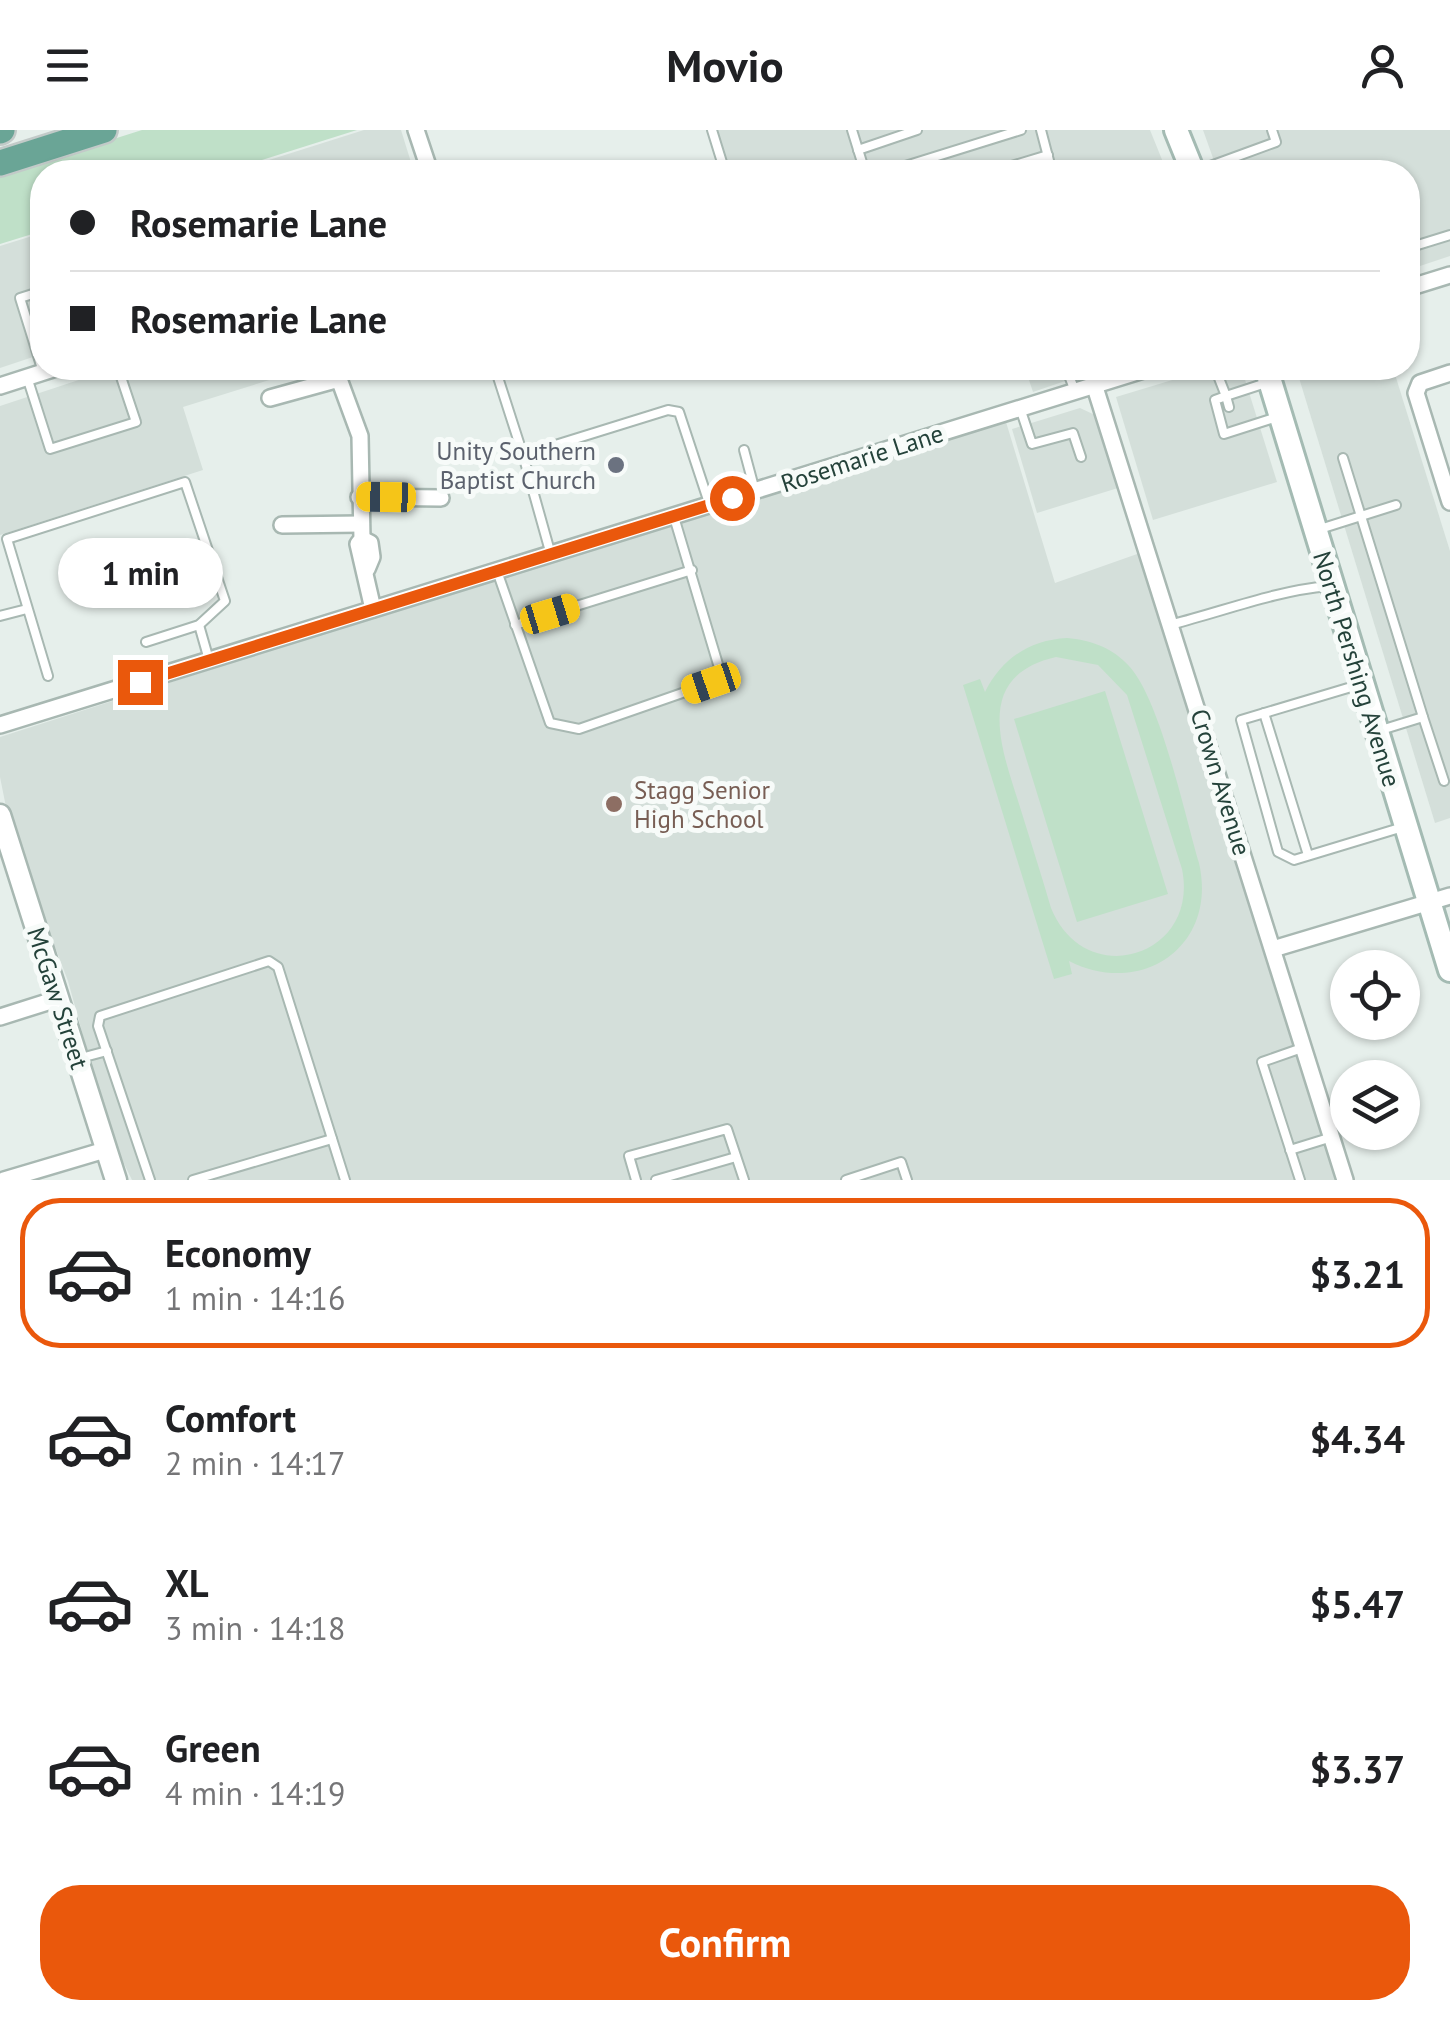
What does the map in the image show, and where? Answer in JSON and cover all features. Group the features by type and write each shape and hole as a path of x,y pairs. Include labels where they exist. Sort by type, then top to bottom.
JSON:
{"main road":[{"path":"0,163 104,130"},
{"path":"1176,130 1188,160"},
{"name":"North Pershing Avenue","path":"1270,380 1405,826 1439,899 1450,970"}],"street":[{"path":"416,130 426,160"},
{"path":"1420,284 1450,275"},
{"path":"1450,374 1420,383 1416,393 1450,502"},
{"path":"0,386 30,376"},
{"path":"270,398 339,380 360,436 360,558 367,569 373,610"},
{"name":"Rosemarie Lane","path":"0,724 755,492 1074,391 1098,380"},
{"name":"Crown Avenue","path":"1105,380 1172,624 1330,1131"},
{"path":"359,497 441,498"},
{"path":"282,525 361,531"},
{"name":"McGaw Street","path":"2,829 116,1180"},
{"path":"1273,949 1439,899"},
{"path":"0,1018 58,999"},
{"path":"4,1180 106,1150"},
{"name":"Crown Avenue","path":"1336,1150 1345,1180"}],"lane":[{"path":"712,130 721,160"},
{"path":"852,130 862,160"},
{"path":"858,150 917,130"},
{"path":"925,160 1022,130"},
{"path":"1040,130 1049,160"},
{"path":"1226,160 1276,142 1272,130"},
{"path":"1032,160 1048,155"},
{"path":"1420,244 1450,235"},
{"path":"30,294 20,298 30,322"},
{"path":"26,377 50,449 136,422 122,380"},
{"path":"498,380 551,555"},
{"path":"1070,380 1074,391"},
{"path":"1220,380 1230,407"},
{"path":"1260,380 1240,392 1214,400 1224,434 1238,430 1250,420 1281,416"},
{"path":"1240,392 1244,402"},
{"path":"1020,408 1032,444 1073,433 1081,457"},
{"path":"523,455 668,410 678,412 710,506"},
{"path":"1234,420 1238,430"},
{"path":"744,450 755,492"},
{"path":"1343,458 1444,780"},
{"path":"48,676 7,539 177,481 185,482 224,601 198,625 146,642"},
{"path":"1316,530 1396,505"},
{"path":"496,572 550,724 579,729 711,683 720,671 674,517"},
{"path":"515,625 692,570"},
{"path":"1172,624 1289,590 1332,585"},
{"path":"0,616 27,609"},
{"path":"198,625 209,660"},
{"path":"1362,684 1241,720 1256,781 1278,852 1294,860 1405,826"},
{"path":"1264,713 1308,856"},
{"path":"1376,732 1422,718"},
{"path":"150,1180 98,1026 100,1016 269,961 278,966 345,1180"},
{"path":"1300,1180 1262,1062 1304,1047"},
{"path":"78,1059 106,1051"},
{"path":"636,1180 629,1156 727,1129 744,1180"},
{"path":"1290,1150 1330,1138"},
{"path":"193,1180 332,1139"},
{"path":"656,1180 736,1157"},
{"path":"846,1180 869,1177 901,1162 907,1180"}],"shaded area":[{"path":"364,130 401,130 410,160 269,160"},
{"path":"707,130 1150,130 1162,160 716,160"},
{"path":"1203,130 1450,130 1450,256 1420,266 1420,160 1214,160"},
{"path":"30,237 30,358 0,368 0,246"},
{"path":"79,380 270,380 183,407 203,470 0,535 0,406"},
{"path":"1029,380 1068,380 1033,392"},
{"path":"1172,380 1245,380 1277,482 1153,520 1116,397"},
{"path":"1300,380 1397,380 1450,551 1450,818 1435,823"},
{"path":"1080,408 1095,415 1118,488 1037,513 1012,429"},
{"name":"Stagg Senior High School","path":"1006,422 1055,583 1140,553 1269,955 1335,1180 132,1180 111,1137 68,981 11,832 0,777 0,737 696,514"}],"green space":[{"path":"142,130 357,130 262,160 47,160"},
{"path":"30,165 30,235 0,244 0,175"},
{"path":"1054,639 1093,643 1116,654 1129,666 1151,704 1179,789 1199,863 1202,893 1197,919 1185,940 1168,957 1147,968 1123,973 1096,971 1069,961 1072,974 1054,979 963,685 980,679 985,692 1009,660 1029,647","holes":["1056,657 1098,665 1127,695 1182,869 1183,899 1174,924 1157,942 1136,953 1112,956 1088,950 1067,934 1051,908 1001,737 1003,697 1013,680 1030,666"]},
{"path":"1105,691 1168,894 1077,922 1014,719"}],"place":[{"name":"Unity Southern Baptist Church","path":"616,465"},
{"name":"Stagg Senior High School","path":"614,804"}],"route":[{"path":"140,682 732,498"}]}
